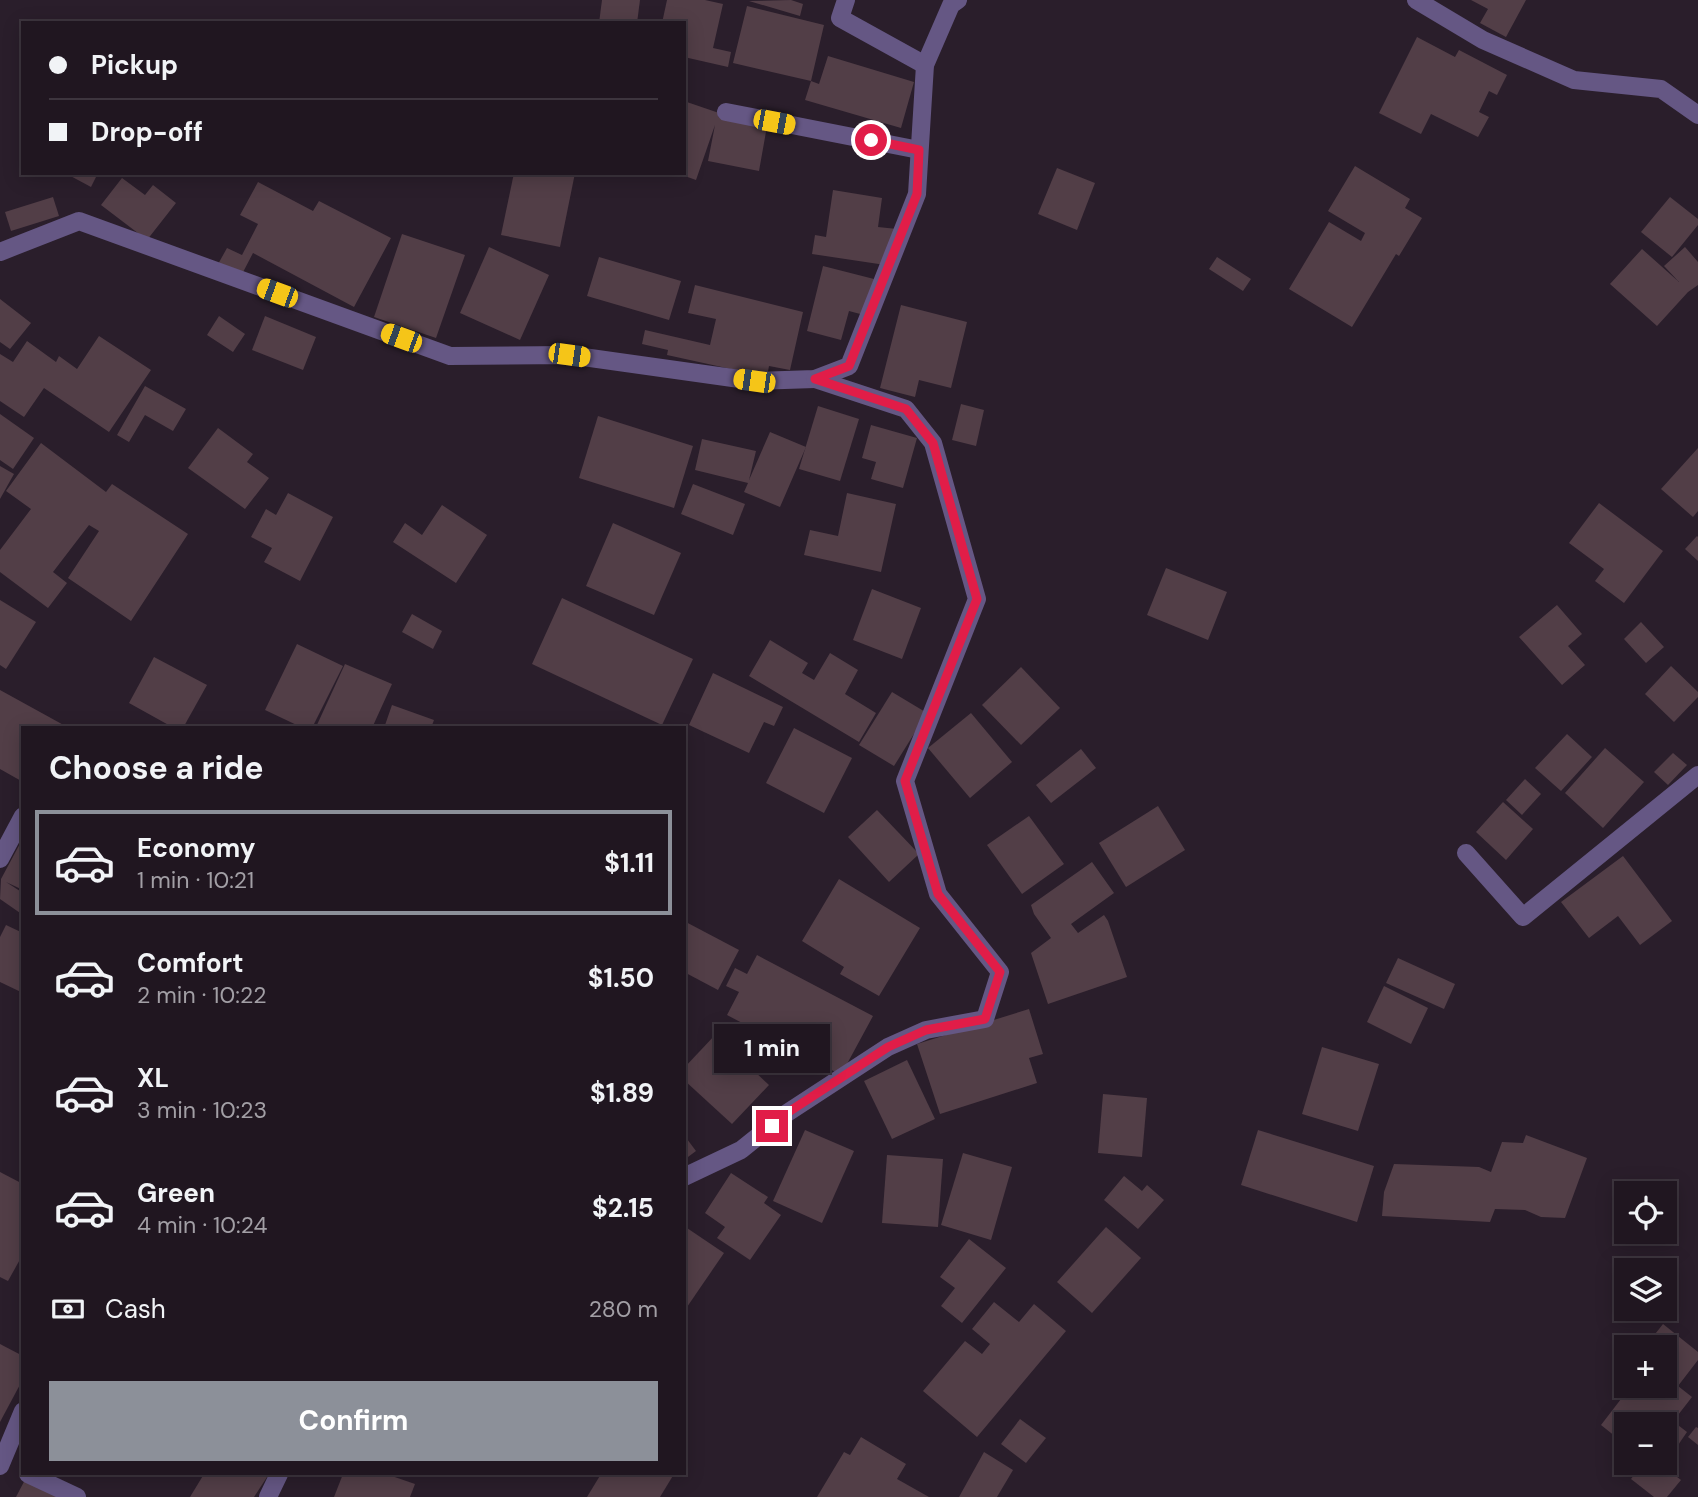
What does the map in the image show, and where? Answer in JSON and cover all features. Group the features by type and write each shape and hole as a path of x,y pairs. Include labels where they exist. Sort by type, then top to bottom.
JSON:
{"street":[{"path":"846,0 840,18 925,65"},
{"path":"0,252 79,221 450,356 569,355 754,381 815,379 849,366 917,194 925,65 951,5 958,0"},
{"path":"1416,0 1483,40 1574,80 1661,89 1698,115"},
{"path":"726,112 919,150"},
{"path":"686,1176 741,1150 787,1113 888,1047 926,1030 985,1019 1000,972 938,894 905,781 977,599 933,443 906,409 815,379"},
{"path":"1466,853 1524,917 1698,775"},
{"path":"0,859 21,820"},
{"path":"21,1416 1,1464 21,1470"},
{"path":"30,1475 77,1497"},
{"path":"268,1497 279,1475"}],"building":[{"path":"602,0 640,0 637,21 599,21"},
{"path":"667,0 705,0 723,4 713,48 731,52 728,67 686,57 686,21 662,21"},
{"path":"791,0 803,4 800,16 749,1"},
{"path":"1471,0 1526,0 1506,37 1480,23 1488,9"},
{"path":"747,6 824,25 811,81 733,63"},
{"path":"1417,37 1455,57 1459,50 1507,75 1497,95 1489,91 1479,112 1489,117 1478,137 1431,114 1421,134 1379,113"},
{"path":"828,56 914,82 901,128 805,100 811,81 819,84"},
{"path":"686,102 719,113 718,117 767,126 759,171 708,161 715,125 696,180 682,175 686,175"},
{"path":"1355,166 1410,199 1405,208 1422,218 1399,256 1396,254 1352,327 1289,289 1329,222 1361,241 1365,233 1328,211"},
{"path":"1057,168 1095,183 1077,230 1038,214"},
{"path":"69,175 97,175 91,187"},
{"path":"514,175 575,175 560,247 501,235"},
{"path":"122,178 145,195 153,185 176,203 147,240 101,205"},
{"path":"258,182 313,211 319,201 391,238 354,307 253,253 240,278 217,266 227,248 242,255 258,224 240,215"},
{"path":"833,190 882,198 878,227 897,229 892,266 812,254 815,235 826,237"},
{"path":"53,197 59,216 11,231 5,212"},
{"path":"1670,197 1698,219 1698,225 1672,257 1641,232"},
{"path":"402,234 465,255 436,338 374,317"},
{"path":"489,247 549,275 520,340 460,313"},
{"path":"1685,247 1698,262 1698,285 1688,292 1657,326 1610,284 1642,249 1679,282 1664,266"},
{"path":"599,257 681,281 669,320 587,296"},
{"path":"1217,257 1251,279 1243,291 1209,269"},
{"path":"823,266 874,279 864,315 849,311 841,340 807,331"},
{"path":"695,285 803,312 790,370 769,366 767,377 667,355 668,350 642,344 645,330 710,345 716,319 688,313"},
{"path":"0,299 31,323 10,349 0,342"},
{"path":"901,305 967,322 951,388 919,380 915,397 880,388"},
{"path":"219,316 245,334 233,352 207,335"},
{"path":"265,316 316,337 303,370 252,350"},
{"path":"99,336 151,370 109,432 44,388 24,417 0,401 0,354 13,362 27,341 56,362 59,356 77,369"},
{"path":"145,386 186,409 173,431 145,415 129,442 117,435"},
{"path":"961,404 984,410 976,446 952,440"},
{"path":"818,406 859,419 840,481 799,469"},
{"path":"0,414 34,438 13,469 0,460"},
{"path":"598,416 693,446 674,508 579,478"},
{"path":"871,425 917,438 903,488 871,479 876,462 862,458"},
{"path":"218,428 253,454 247,462 269,478 245,509 188,468"},
{"path":"770,432 806,447 780,507 744,492 748,483 695,470 702,439 756,451 749,480"},
{"path":"41,443 106,492 112,484 188,534 131,621 68,578 99,531 89,525 53,572 67,583 48,608 0,572 0,550 31,509 6,491"},
{"path":"1698,448 1698,511 1693,517 1661,489"},
{"path":"0,466 14,474 0,499"},
{"path":"693,484 745,504 733,535 681,514"},
{"path":"288,493 333,517 300,581 264,562 272,548 251,537 266,509 276,515"},
{"path":"847,493 896,504 881,572 804,555 810,530 838,536"},
{"path":"1599,503 1663,551 1624,603 1595,581 1604,569 1569,543"},
{"path":"442,505 487,535 456,583 393,542 405,523 422,535"},
{"path":"613,523 681,553 654,615 586,586"},
{"path":"1698,537 1698,561 1685,549"},
{"path":"1166,568 1227,592 1208,640 1147,615"},
{"path":"872,589 921,608 902,659 853,640"},
{"path":"562,598 693,659 662,725 532,664"},
{"path":"0,600 36,622 6,669 0,665"},
{"path":"1557,605 1582,634 1568,646 1585,665 1562,685 1519,637"},
{"path":"412,614 442,631 433,649 402,632"},
{"path":"1641,622 1664,647 1646,663 1624,639"},
{"path":"770,640 808,663 802,673 814,680 830,653 858,670 845,694 876,713 859,742 749,676"},
{"path":"297,644 343,666 313,726 299,726 265,710"},
{"path":"154,657 207,685 184,726 170,726 129,703"},
{"path":"345,664 392,684 373,726 316,726"},
{"path":"1671,666 1698,692 1698,697 1674,722 1645,694"},
{"path":"1021,667 1060,708 1021,745 982,705"},
{"path":"713,673 783,707 774,726 764,722 749,753 689,725"},
{"path":"0,690 65,726 21,726 21,781 0,769"},
{"path":"892,692 927,713 894,766 859,745"},
{"path":"392,705 434,720 432,726 385,726"},
{"path":"971,713 1012,762 970,798 928,748"},
{"path":"794,728 852,758 824,813 766,783"},
{"path":"1567,734 1592,757 1561,791 1535,768"},
{"path":"1605,748 1644,782 1603,828 1565,793"},
{"path":"1081,749 1096,768 1051,803 1036,785"},
{"path":"1673,753 1687,765 1668,785 1654,772"},
{"path":"1525,779 1541,794 1522,815 1506,800"},
{"path":"1503,802 1533,829 1506,860 1476,832"},
{"path":"1158,806 1185,850 1126,887 1099,843"},
{"path":"877,810 919,854 889,882 848,837"},
{"path":"1029,816 1064,864 1022,894 987,845"},
{"path":"21,842 21,889 6,882 21,892 21,914 0,899 1,879"},
{"path":"1623,856 1672,921 1640,945 1618,916 1589,938 1561,902"},
{"path":"1092,862 1114,893 1071,924 1078,933 1104,915 1127,977 1048,1004 1031,953 1051,938 1031,905"},
{"path":"839,879 920,928 879,996 840,974 844,967 802,941"},
{"path":"686,922 739,950 718,990 686,973"},
{"path":"6,925 21,932 21,992 0,982 0,937"},
{"path":"757,955 873,1016 841,1075 727,1015 739,992 726,986 735,968 747,974"},
{"path":"1398,958 1455,984 1444,1009 1386,983"},
{"path":"1384,986 1428,1008 1411,1044 1367,1022"},
{"path":"1029,1009 1043,1054 1029,1058 1037,1083 940,1114 917,1044"},
{"path":"715,1035 769,1085 732,1124 686,1082 686,1066"},
{"path":"1322,1047 1379,1064 1358,1131 1302,1114"},
{"path":"907,1060 935,1119 892,1139 864,1081"},
{"path":"1103,1094 1147,1098 1142,1157 1098,1153"},
{"path":"805,1130 854,1151 822,1223 773,1201"},
{"path":"1258,1130 1374,1166 1357,1222 1241,1185"},
{"path":"1526,1135 1587,1158 1565,1218 1541,1217 1525,1210 1495,1209 1490,1222 1382,1216 1384,1192 1394,1164 1479,1167 1491,1172 1502,1142 1523,1143"},
{"path":"686,1138 696,1151 686,1158"},
{"path":"963,1153 1012,1167 991,1240 941,1225"},
{"path":"887,1155 943,1159 938,1227 882,1223"},
{"path":"0,1172 21,1183 21,1258 8,1281 0,1277"},
{"path":"731,1173 768,1197 764,1203 781,1215 750,1260 717,1238 725,1227 705,1213"},
{"path":"1124,1176 1142,1191 1147,1185 1164,1200 1138,1229 1104,1200"},
{"path":"686,1227 724,1253 686,1306"},
{"path":"1106,1227 1141,1258 1092,1313 1057,1282"},
{"path":"969,1239 1006,1268 962,1323 941,1306 955,1288 940,1277"},
{"path":"994,1302 1019,1322 1034,1304 1066,1331 977,1437 923,1391 965,1341 982,1354 990,1344 972,1329"},
{"path":"1663,1324 1677,1335 1654,1335"},
{"path":"1677,1335 1698,1352 1698,1360 1678,1386 1692,1397 1677,1416 1677,1412 1614,1412 1614,1435 1601,1425 1622,1398 1677,1398"},
{"path":"0,1344 21,1355 21,1383 0,1422"},
{"path":"1020,1419 1046,1438 1026,1463 1001,1444"},
{"path":"1677,1424 1687,1432 1677,1447"},
{"path":"1698,1428 1698,1445 1688,1437"},
{"path":"861,1437 906,1464 897,1479 929,1497 817,1497 844,1452 850,1455"},
{"path":"984,1452 1013,1470 997,1497 959,1497"},
{"path":"27,1475 30,1475 75,1497 16,1497"},
{"path":"203,1475 268,1475 254,1497 190,1497"},
{"path":"343,1475 389,1475 415,1484 410,1497 334,1497"},
{"path":"600,1475 673,1475 660,1497 587,1497"},
{"path":"1634,1475 1675,1475 1681,1480 1667,1497 1654,1497 1631,1479"}],"route":[{"path":"772,1126 787,1113 888,1047 926,1030 985,1019 1000,972 938,894 905,781 977,599 933,443 906,409 815,379 849,366 917,194 919,150 871,140"}]}
